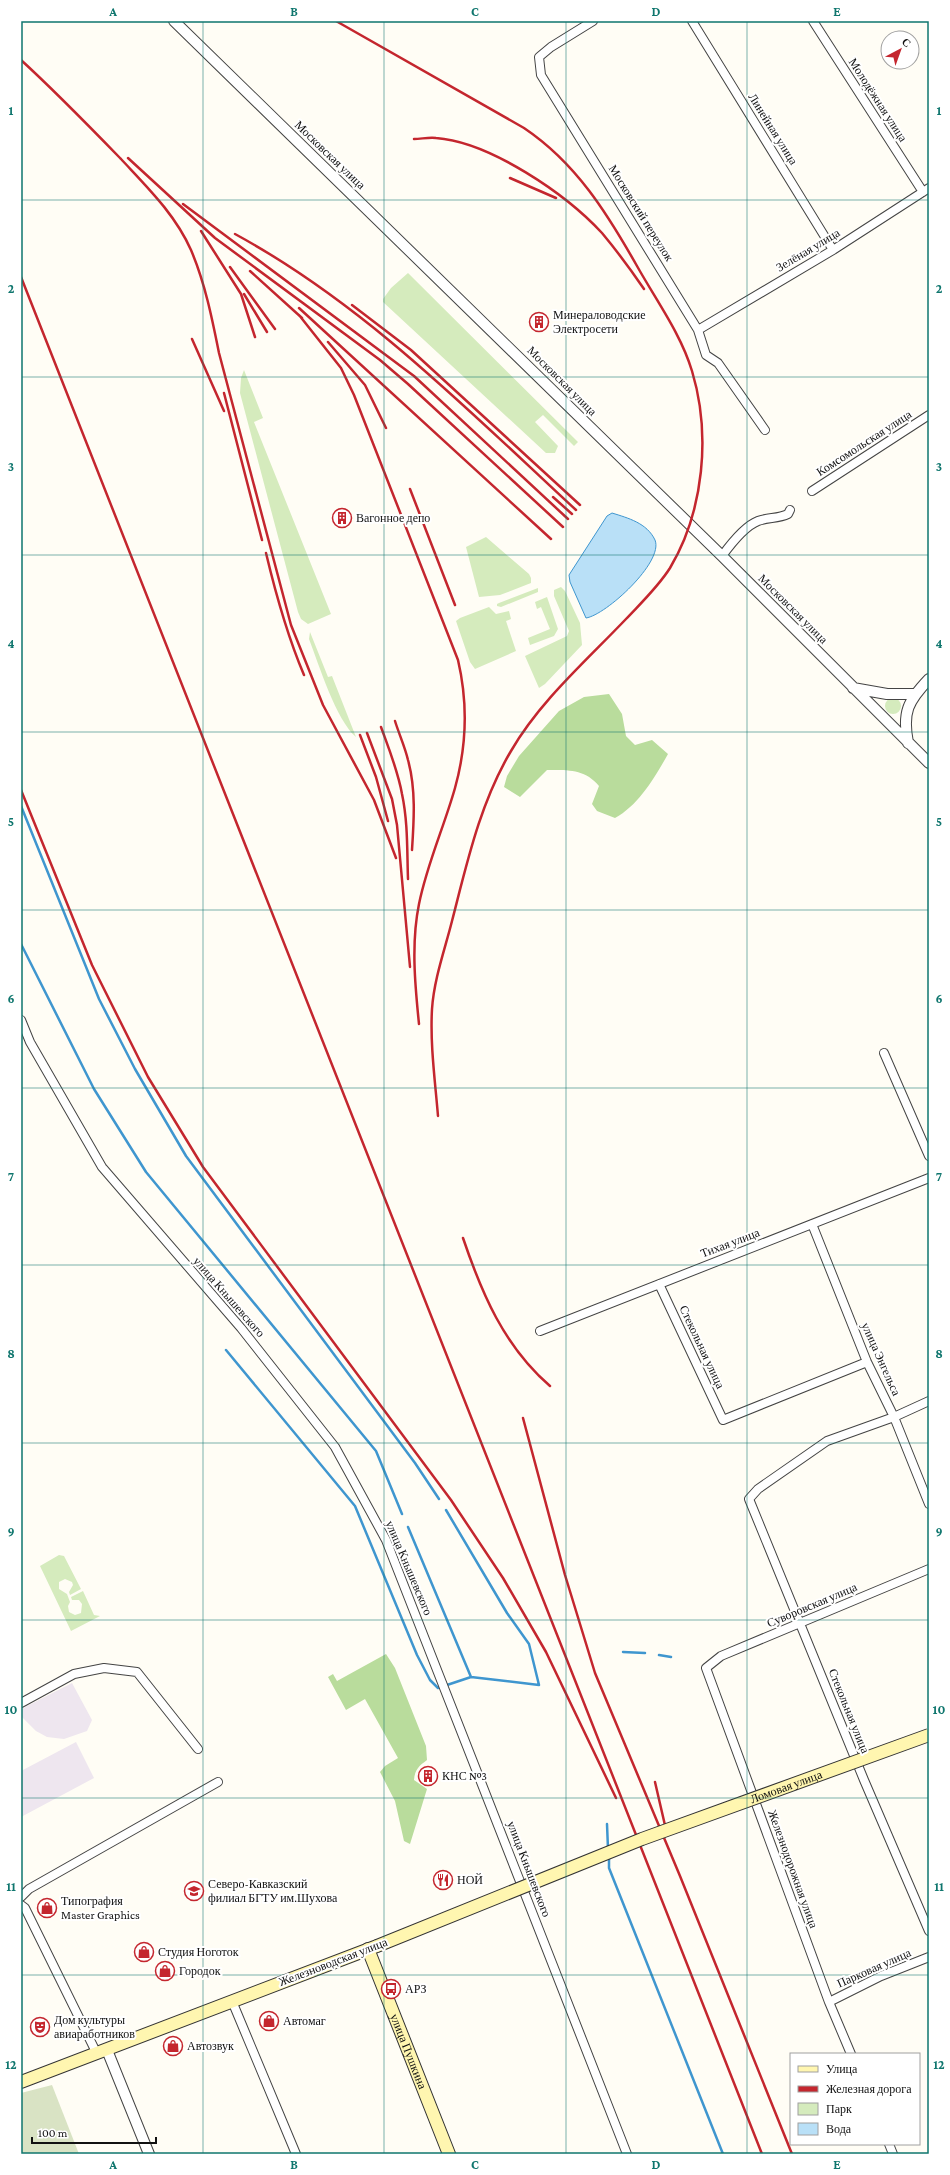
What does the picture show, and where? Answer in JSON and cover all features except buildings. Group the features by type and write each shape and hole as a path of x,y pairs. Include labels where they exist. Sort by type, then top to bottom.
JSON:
{"main road":[{"name":"Ломовая улица","path":"642,1839 929,1736"},
{"name":"Железноводская улица","path":"21,2082 372,1948 642,1839"},
{"name":"улица Пушкина","path":"372,1948 450,2154"}],"street":[{"name":"Московская улица","path":"174,21 722,556 852,688 929,763"},
{"name":"Московский переулок","path":"593,21 551,47 539,57 541,75 698,330 706,355 718,363 765,430"},
{"name":"Линейная улица","path":"692,21 833,250"},
{"name":"Молодёжная улица","path":"813,21 926,190"},
{"name":"Зелёная улица","path":"698,330 833,250 926,190"},
{"name":"Комсомольская улица","path":"812,491 929,415"},
{"path":"722,556 737,537 757,521 782,517 788,514 790,510"},
{"path":"908,743 905,729 906,708 915,694 929,679"},
{"path":"852,688 887,694 915,694"},
{"path":"875,711 882,696 887,694"},
{"name":"улица Кнышевского","path":"21,1020 30,1042 102,1167 241,1328 335,1447 386,1540 627,2154"},
{"path":"884,1053 929,1156"},
{"name":"Тихая улица","path":"540,1331 929,1178"},
{"name":"улица Энгельса","path":"812,1224 867,1362 894,1417 929,1504"},
{"name":"Стекольная улица","path":"658,1284 723,1420 867,1362"},
{"path":"894,1417 929,1401"},
{"name":"Стекольная улица","path":"894,1417 827,1441 758,1489 749,1499 864,1780 929,1931"},
{"name":"Суворовская улица","path":"706,1668 721,1656 929,1569"},
{"path":"21,1703 74,1674 104,1668 137,1672 198,1749"},
{"name":"Железнодорожная улица","path":"706,1668 829,2002 851,2053"},
{"path":"21,1897 29,1889 218,1782"},
{"path":"21,1905 25,1908 102,2052 148,2154"},
{"name":"Парковая улица","path":"829,2002 881,1976 929,1957"},
{"path":"232,2001 296,2154"}],"shaded area":[{"path":"72,1683 92,1720 87,1731 64,1739 47,1737 36,1731 22,1717 21,1709"},
{"path":"76,1742 94,1778 21,1817 21,1771"}],"green space":[{"path":"408,273 578,442 574,446 543,415 535,422 558,446 555,453 546,453 383,302 383,299 391,288"},
{"path":"244,370 263,418 254,422 331,614 308,624 301,619 298,612 240,393 241,378"},
{"path":"486,537 529,574 531,583 500,595 479,597 466,547"},
{"path":"561,587 565,591 580,623 582,645 545,684 539,688 525,656 567,636 569,631 554,596 554,590"},
{"path":"538,588 538,592 501,607 497,606 499,603"},
{"path":"547,597 558,629 554,636 530,645 528,638 550,629 541,607 537,609 535,602"},
{"path":"489,607 496,614 509,611 511,619 506,621 516,651 475,669 470,662 456,621"},
{"path":"310,632 328,677 332,676 356,737 349,729 335,705 309,639"},
{"path":"609,694 622,714 626,736 635,745 652,740 668,754 646,790 632,806 615,818 597,811 592,804 599,786 588,776 576,772 547,770 520,797 504,787 507,776 519,756 559,711 584,697"},
{"path":"890,698 896,698 901,703 899,712 896,714 890,714 885,709 885,703"},
{"path":"59,1555 64,1556 81,1589 70,1595 69,1592 73,1585 72,1582 65,1579 59,1582 59,1589 67,1594 70,1602 68,1606 69,1612 75,1615 81,1613 82,1604 79,1600 72,1600 71,1597 83,1591 94,1615 100,1616 71,1631 40,1566"},
{"path":"386,1654 395,1668 426,1746 427,1760 418,1768 415,1773 414,1780 427,1789 410,1844 404,1841 395,1801 380,1772 385,1766 398,1758 365,1699 346,1710 328,1677 333,1674 337,1681"},
{"path":"52,2085 79,2154 21,2154 21,2093"}],"water":[{"path":"612,513 636,522 647,529 655,540 655,550 651,561 642,574 619,598 595,615 586,618 570,582 569,575 607,516"}],"waterway":[{"path":"21,806 99,999 135,1069 186,1156 415,1463 439,1499"},
{"path":"21,944 94,1089 146,1172 376,1451 402,1514"},
{"path":"226,1350 355,1506 417,1655 430,1680 438,1688 471,1677 539,1685 529,1644 507,1613 446,1510"},
{"path":"408,1527 471,1677"},
{"path":"623,1652 645,1653"},
{"path":"659,1655 671,1657"},
{"path":"607,1824 608,1849"},
{"path":"609,1856 609,1868 723,2154"}],"railway":[{"path":"336,21 524,128 543,142 575,173 602,208 675,330 692,371 698,395 701,420 701,472 697,497 681,546 670,568 649,595 564,682 536,715 511,751 500,771 483,812 463,877 440,964 433,998 433,1062 438,1116"},
{"path":"21,60 84,121 160,202 177,225 191,250 208,301 219,353 291,625 323,705 374,800 396,858"},
{"path":"414,139 433,138 457,142 480,149 526,172 568,202 587,218 608,240 644,289"},
{"path":"128,158 215,238 380,360 563,527"},
{"path":"510,178 556,198"},
{"path":"183,204 414,376 568,519"},
{"path":"201,231 241,294 255,337"},
{"path":"235,234 282,262 328,293 371,326 414,361 576,510"},
{"path":"230,267 275,329"},
{"path":"250,271 302,318"},
{"path":"21,277 762,2154"},
{"path":"244,294 267,332"},
{"path":"352,305 411,350 580,505"},
{"path":"299,308 551,539"},
{"path":"299,315 341,368 354,395 458,660 461,676 465,708 462,756 451,803 422,889 415,934 414,964 419,1024"},
{"path":"192,339 224,411"},
{"path":"328,342 365,385 386,428"},
{"path":"224,393 262,540"},
{"path":"410,489 455,605"},
{"path":"553,497 572,514"},
{"path":"266,553 282,615 304,675"},
{"path":"395,721 411,771 414,816 412,850"},
{"path":"381,727 396,768 404,805 407,836 408,879"},
{"path":"367,733 392,799 397,825 410,967"},
{"path":"360,735 376,777 388,821"},
{"path":"21,790 92,965 148,1077 203,1167 451,1500 503,1578 546,1652 616,1798"},
{"path":"463,1238 478,1279 496,1318 520,1354 550,1386"},
{"path":"523,1418 565,1575 595,1673 680,1876 792,2154"},
{"path":"655,1782 667,1834"}],"place":[{"name":"Минераловодские Электросети","path":"539,322"},
{"name":"Вагонное депо","path":"342,518"},
{"name":"КНС №3","path":"428,1776"},
{"name":"НОЙ","path":"443,1880"},
{"name":"Северо-Кавказский филиал БГТУ им.Шухова","path":"194,1891"},
{"name":"Типография Master Graphics","path":"47,1908"},
{"name":"Студия Ноготок","path":"144,1952"},
{"name":"Городок","path":"165,1971"},
{"name":"АРЗ","path":"391,1989"},
{"name":"Автомаг","path":"269,2021"},
{"name":"Дом культуры авиаработников","path":"40,2027"},
{"name":"Автозвук","path":"173,2046"}]}
